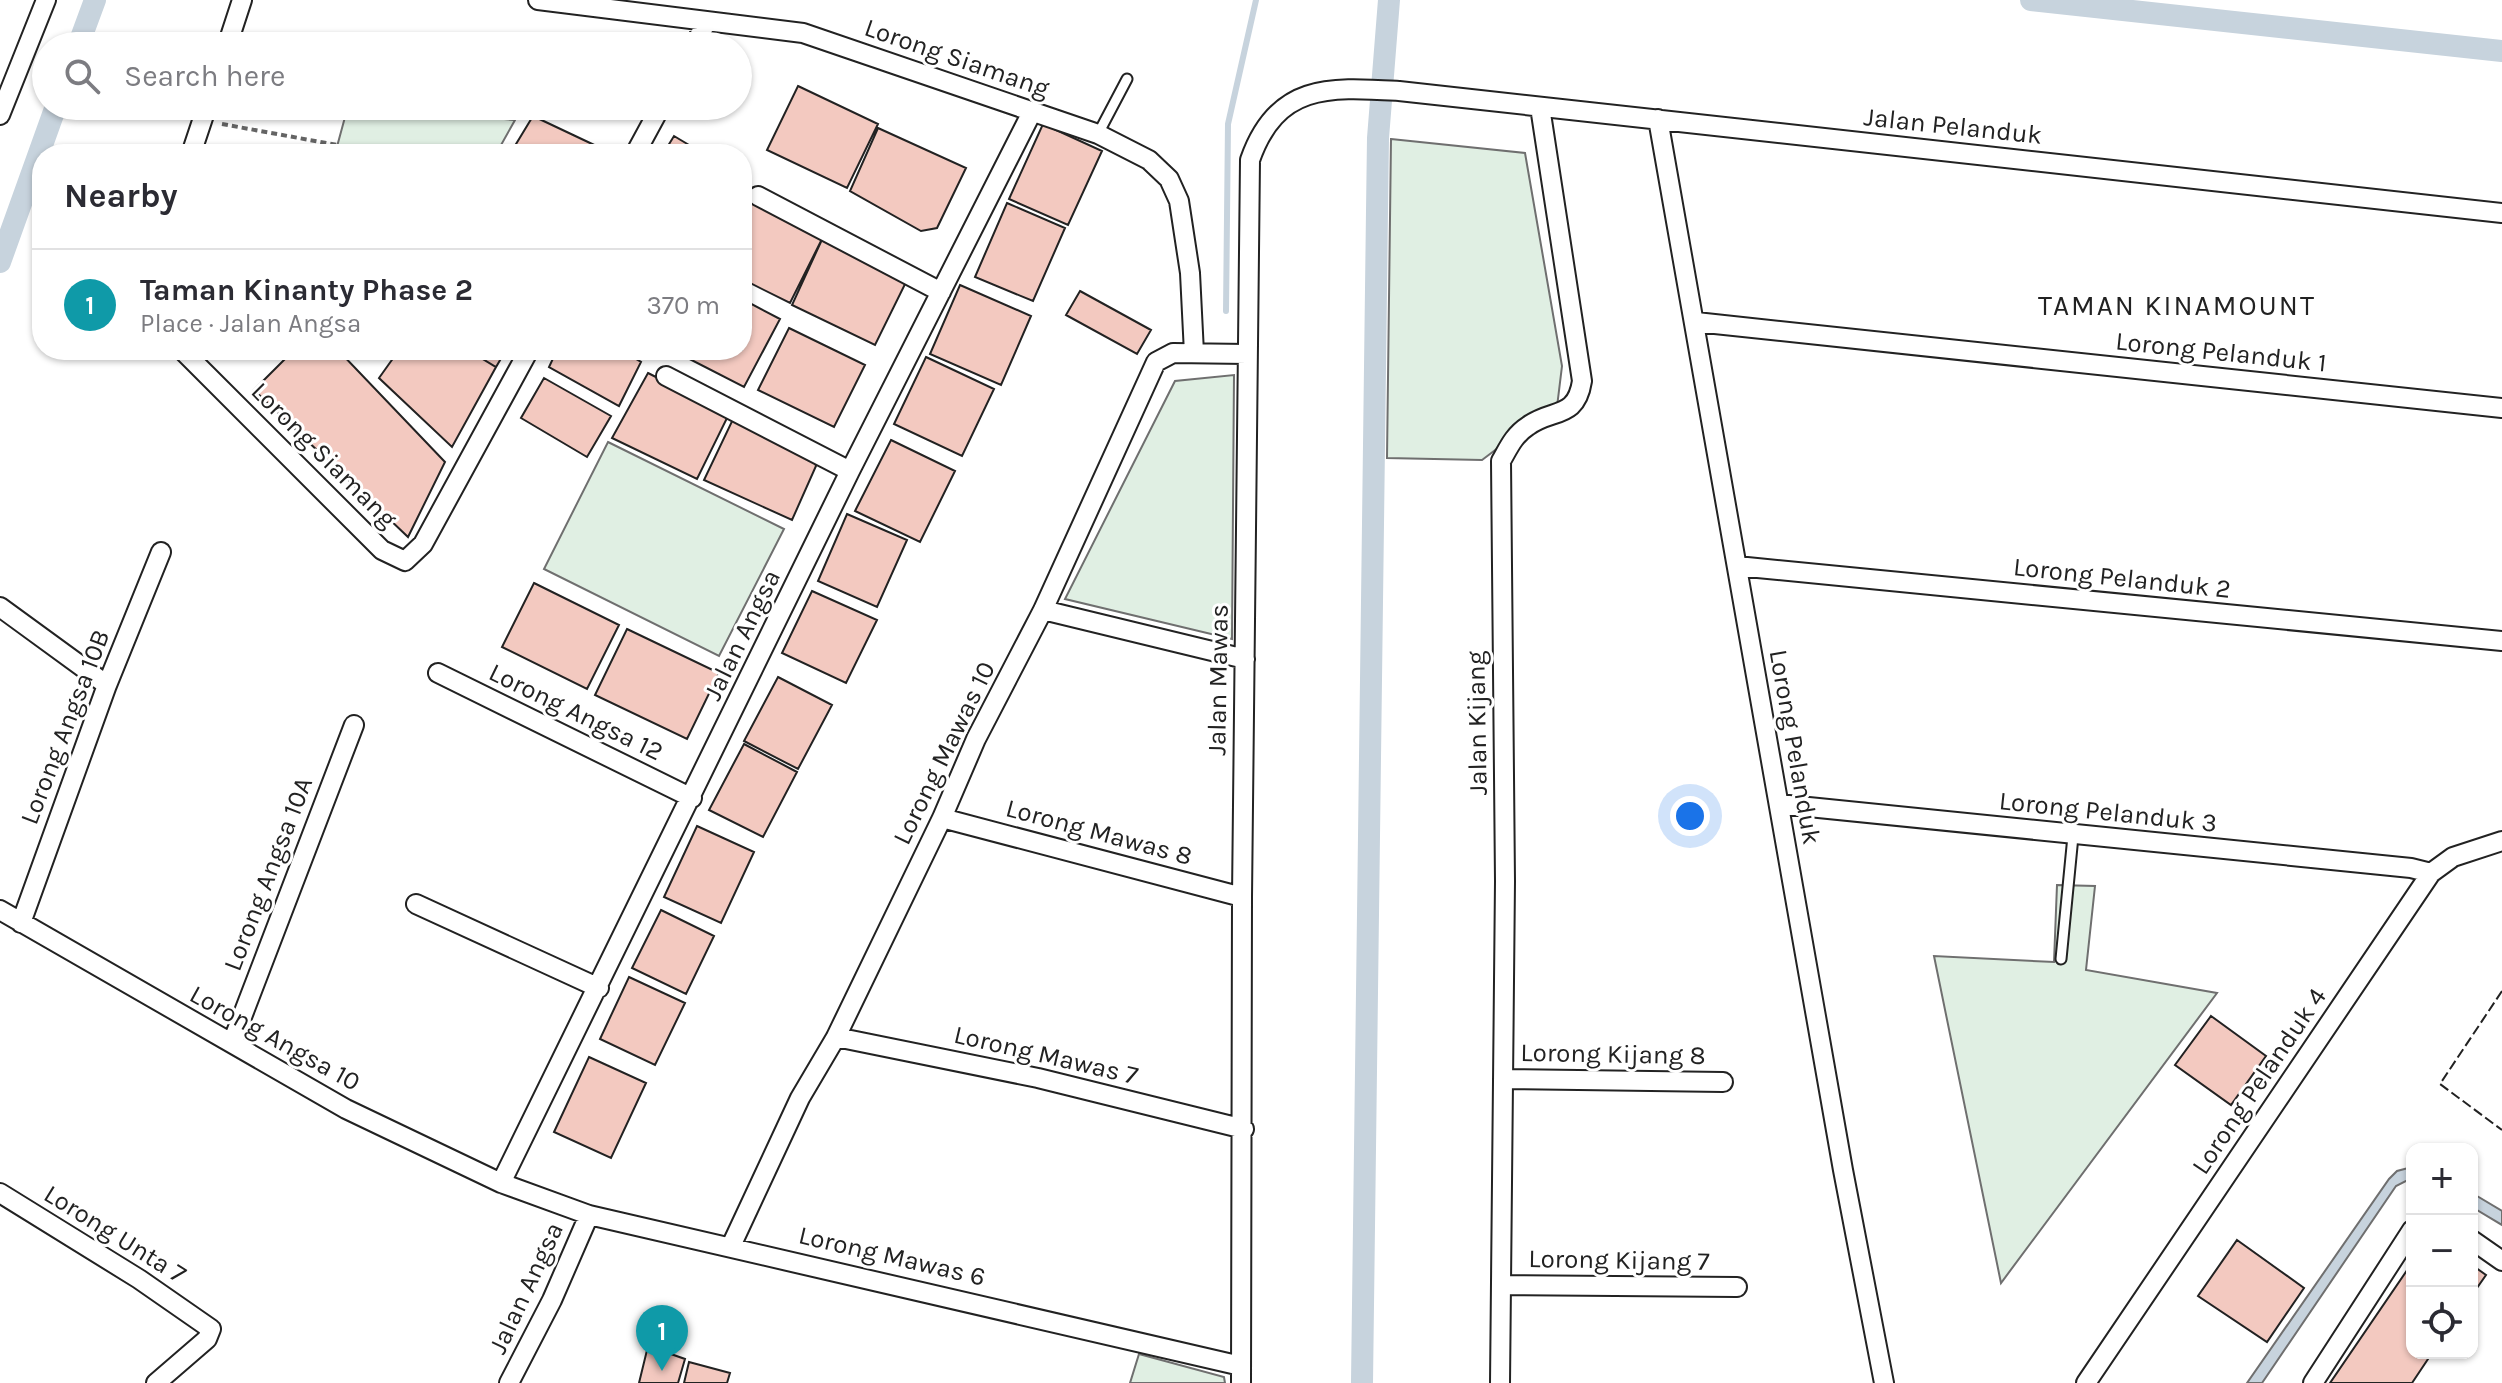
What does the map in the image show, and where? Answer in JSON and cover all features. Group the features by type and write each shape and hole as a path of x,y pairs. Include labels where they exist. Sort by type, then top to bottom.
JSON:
{"street":[{"path":"33,32 46,0"},
{"path":"232,32 242,0"},
{"name":"Lorong Siamang","path":"538,0 803,33 1098,134 1149,160 1169,179 1179,201 1190,273 1194,353"},
{"path":"701,32 707,21"},
{"path":"0,115 32,35"},
{"name":"Jalan Mawas","path":"1241,1375 1244,1129 1242,897 1250,160 1267,124 1278,112 1313,92 1334,87 1399,91"},
{"name":"Jalan Pelanduk","path":"1399,91 2502,213"},
{"name":"Jalan Kijang","path":"1500,1383 1503,1079 1501,461 1515,436 1531,423 1559,414 1576,402 1582,381 1540,107"},
{"name":"Jalan Angsa","path":"501,1183 850,471 1032,112"},
{"name":"Lorong Pelanduk","path":"1658,119 1884,1383"},
{"path":"194,144 203,120"},
{"path":"640,144 653,120"},
{"path":"758,196 941,292"},
{"name":"Lorong Pelanduk 1","path":"1696,322 2502,408"},
{"name":"Lorong Mawas 10","path":"731,1246 800,1098 836,1037 942,818 976,739 1043,610 1156,362 1173,353 1247,354"},
{"name":"Lorong Siamang","path":"192,360 382,550 405,561 423,544 524,360"},
{"path":"666,376 850,471"},
{"name":"Lorong Angsa 10B","path":"21,923 107,685 161,552"},
{"name":"Lorong Pelanduk 2","path":"1737,566 2502,641"},
{"path":"0,607 107,685"},
{"path":"1043,610 1245,659"},
{"name":"Lorong Angsa 12","path":"438,673 692,798"},
{"name":"Lorong Angsa 10A","path":"232,1043 354,725"},
{"name":"Lorong Pelanduk 3","path":"1779,804 2411,868 2431,873"},
{"name":"Lorong Mawas 8","path":"942,818 1242,897"},
{"name":"Lorong Pelanduk 4","path":"2086,1383 2431,873 2453,857 2502,841"},
{"path":"416,904 599,988"},
{"name":"Lorong Angsa 10","path":"0,910 346,1109 532,1195"},
{"name":"Lorong Mawas 7","path":"836,1037 1038,1078 1244,1129"},
{"name":"Lorong Kijang 8","path":"1503,1079 1723,1082"},
{"name":"Lorong Unta 7","path":"0,1193 211,1329 207,1339 156,1383"},
{"name":"Lorong Mawas 6","path":"532,1195 589,1215 731,1246 1241,1375"},
{"name":"Jalan Angsa","path":"509,1383 552,1300 589,1215"},
{"path":"2313,1383 2406,1239"},
{"path":"2478,1244 2502,1261"},
{"name":"Lorong Kijang 7","path":"1501,1285 1737,1287"}],"lane":[{"path":"1098,134 1127,79"},
{"path":"2061,959 2073,836"}],"path":[{"path":"234,120 333,144"}],"green space":[{"path":"344,120 515,120 502,144 338,144"},
{"path":"1391,139 1525,153 1562,366 1556,415 1515,435 1482,460 1387,458"},
{"path":"1234,375 1232,639 1065,599 1175,381"},
{"path":"608,442 784,529 719,656 544,569"},
{"path":"2057,885 2095,886 2086,970 2217,993 2001,1283 1934,956 2054,962"},
{"path":"1139,1354 1224,1377 1225,1383 1130,1383"}],"shaded area":[{"path":"2406,1169 2406,1181 2396,1186 2262,1383 2247,1383 2389,1179 2397,1171"},
{"path":"2478,1197 2502,1211 2502,1225 2478,1211"}],"building":[{"path":"798,86 878,124 847,188 767,150"},
{"path":"531,120 541,120 592,144 516,144"},
{"path":"1043,124 1102,151 1068,225 1009,199"},
{"path":"878,128 966,168 937,228 921,231 850,191"},
{"path":"674,136 687,144 669,144"},
{"path":"752,197 825,233 790,303 752,284"},
{"path":"1007,203 1065,228 1033,301 975,277"},
{"path":"825,233 911,272 875,345 792,305"},
{"path":"960,285 1031,316 1001,385 930,354"},
{"path":"1080,291 1151,330 1137,354 1066,315"},
{"path":"752,304 780,319 744,387 691,360 752,360"},
{"path":"789,328 865,365 834,427 758,390"},
{"path":"926,357 994,389 962,456 894,424"},
{"path":"284,360 348,360 445,462 408,537 254,390"},
{"path":"392,360 484,360 496,367 452,447 379,378"},
{"path":"484,360 500,360 496,367"},
{"path":"552,360 641,362 619,406 549,367"},
{"path":"648,373 729,414 697,479 612,438"},
{"path":"544,378 611,416 587,457 521,418"},
{"path":"735,415 811,452 816,466 792,520 704,480"},
{"path":"891,440 955,471 920,542 855,511"},
{"path":"847,514 907,540 877,607 818,581"},
{"path":"534,583 619,625 587,689 502,647"},
{"path":"812,591 877,620 846,683 782,653"},
{"path":"627,629 719,673 687,739 595,695"},
{"path":"778,677 832,705 798,769 744,741"},
{"path":"744,744 797,772 763,837 709,810"},
{"path":"697,826 754,852 721,923 664,897"},
{"path":"661,910 714,936 686,994 632,968"},
{"path":"629,977 685,1003 655,1065 600,1039"},
{"path":"2211,1016 2266,1056 2231,1105 2175,1065"},
{"path":"589,1057 646,1083 611,1158 554,1132"},
{"path":"2237,1240 2304,1288 2267,1342 2198,1296"},
{"path":"2478,1269 2486,1275 2478,1286"},
{"path":"2406,1272 2406,1359 2428,1359 2412,1383 2330,1383"},
{"path":"648,1346 685,1359 678,1383 639,1383"},
{"path":"689,1362 730,1373 727,1383 684,1383"}],"waterway":[{"path":"83,32 95,0"},
{"path":"1226,311 1228,124 1256,0"},
{"path":"1362,1383 1378,138 1389,0"},
{"path":"2031,0 2502,51"},
{"path":"42,144 51,120"},
{"path":"0,262 32,173"}],"fence":[{"path":"2502,991 2440,1084 2502,1130"}],"place":[{"name":"Taman Kinanty Phase 2","path":"662,1371"}],"district":[{"name":"TAMAN KINAMOUNT","path":"2177,305"}]}
